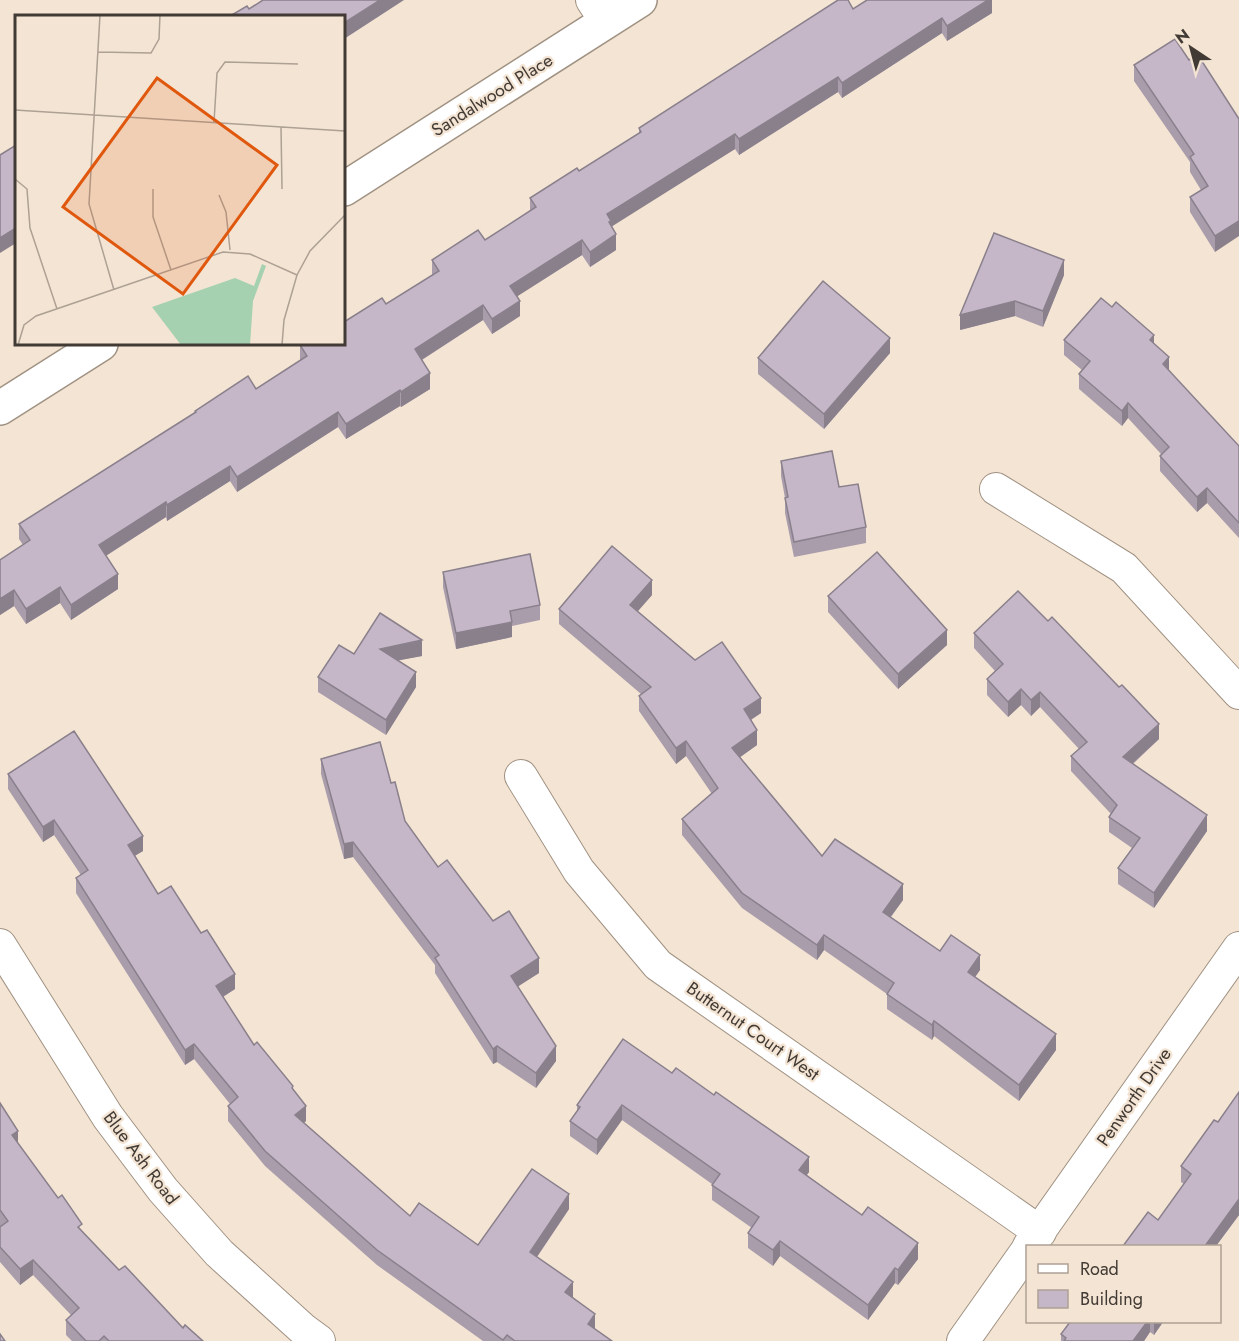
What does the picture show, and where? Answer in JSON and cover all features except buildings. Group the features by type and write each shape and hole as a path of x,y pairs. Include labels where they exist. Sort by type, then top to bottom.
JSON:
{"street":[{"name":"Sandalwood Place","path":"345,188 599,11 640,0"},
{"path":"0,408 99,345"},
{"path":"996,489 1124,568 1239,693"},
{"name":"Butternut Court West","path":"520,776 579,871 658,964 1032,1242"},
{"name":"Blue Ash Road","path":"0,945 108,1117 163,1190 219,1253 303,1330 319,1341"},
{"name":"Penworth Drive","path":"1032,1242 1239,948"},
{"name":"Penworth Drive","path":"963,1341 1026,1251"}]}
